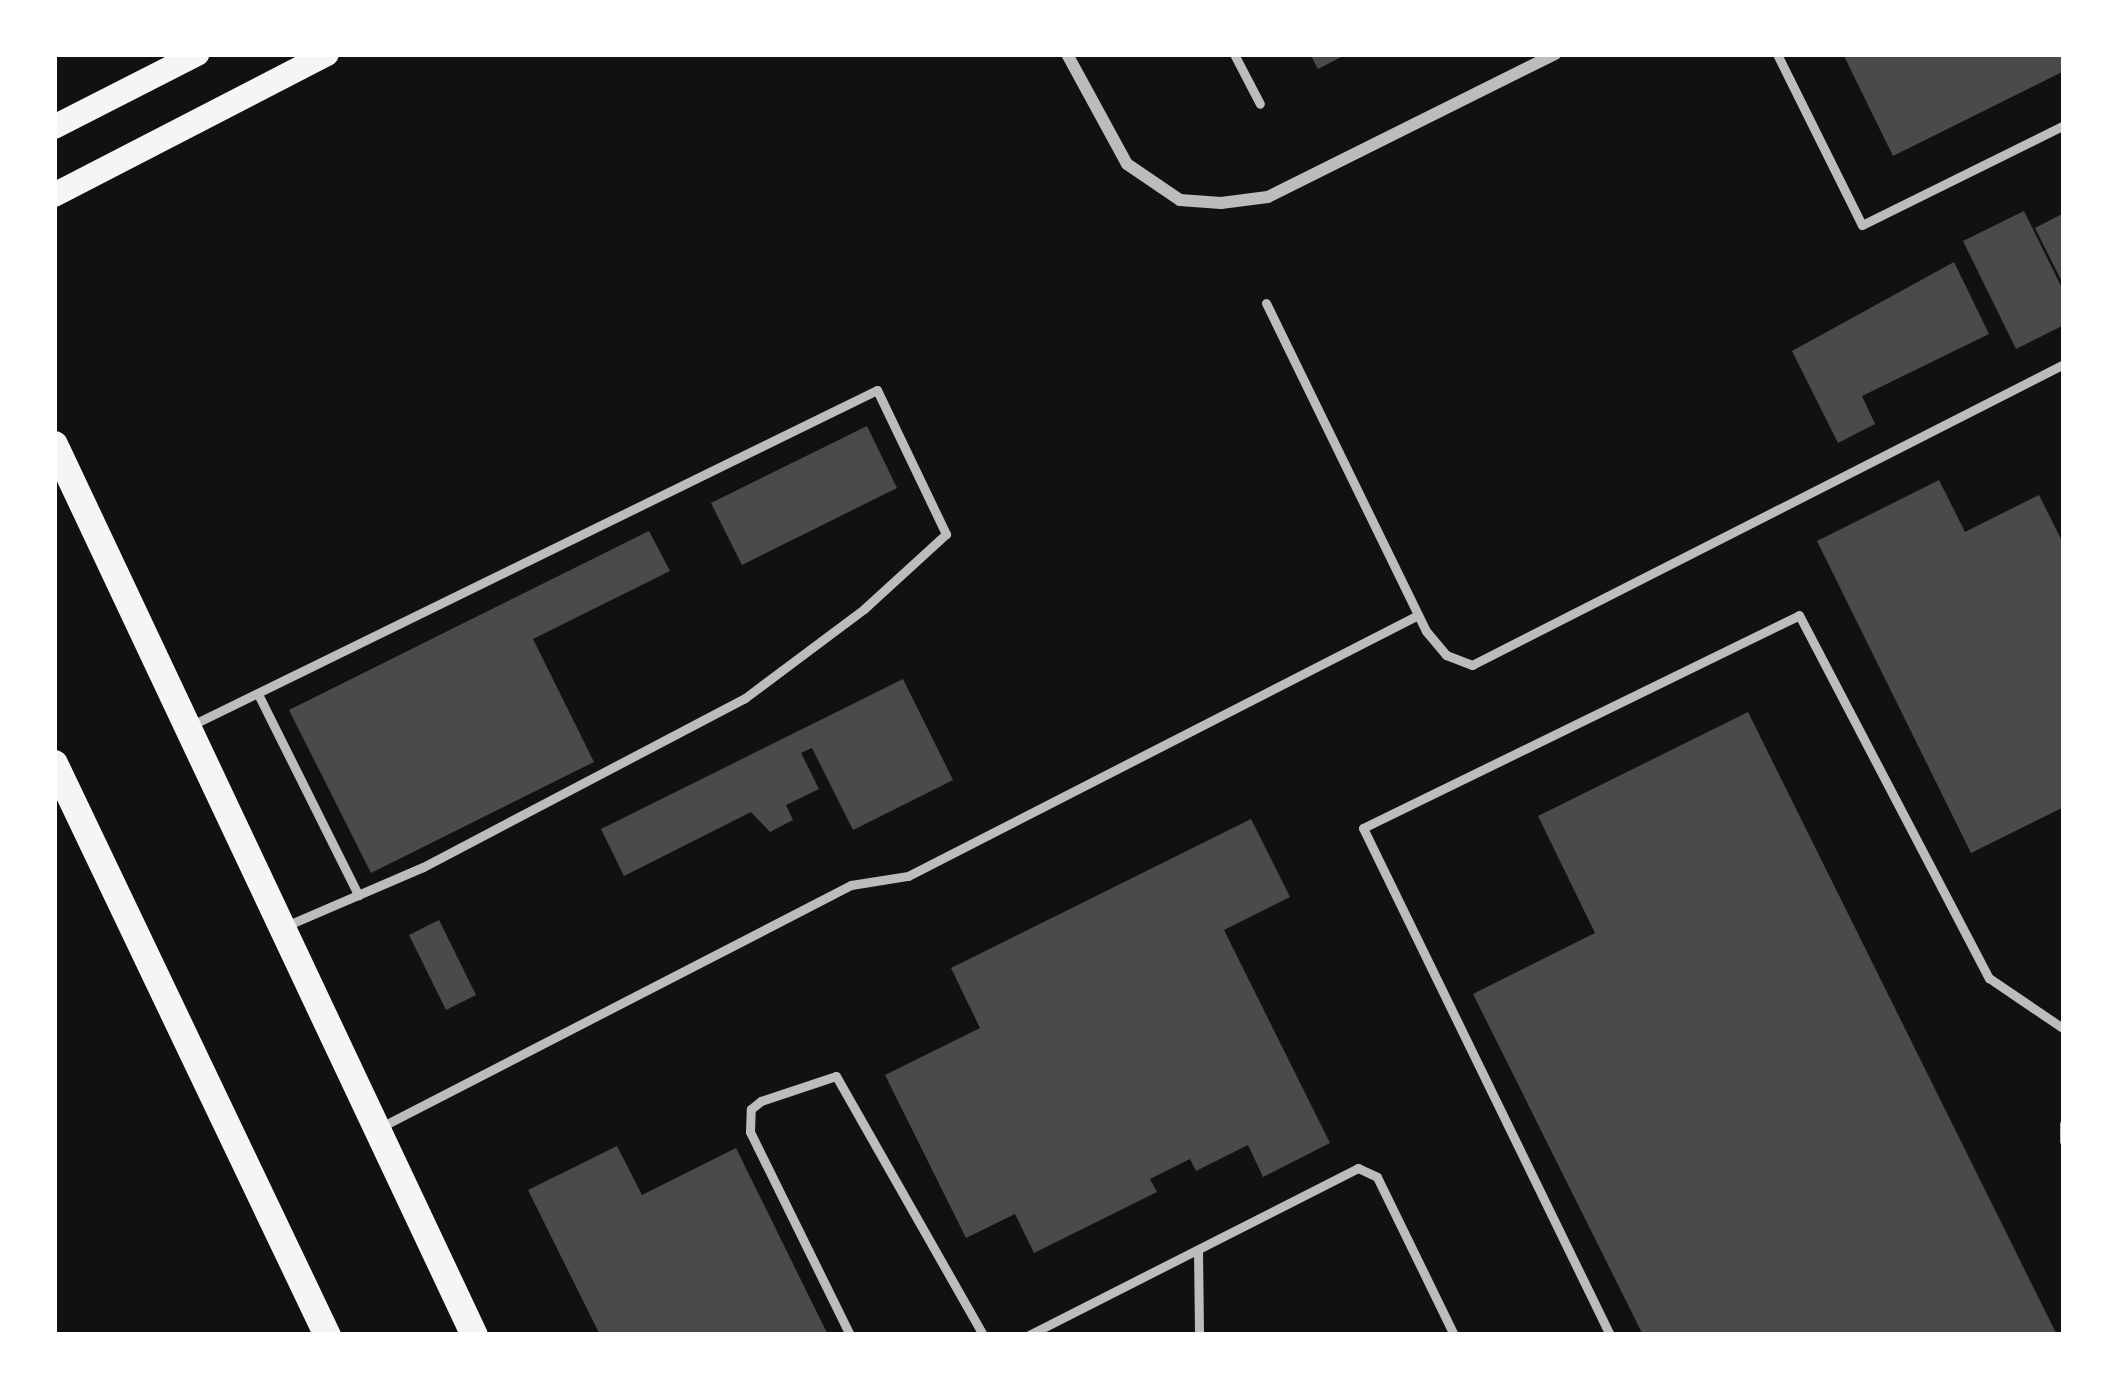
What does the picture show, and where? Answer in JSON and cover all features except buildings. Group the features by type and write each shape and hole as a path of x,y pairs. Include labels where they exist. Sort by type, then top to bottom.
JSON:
{"main road":[{"path":"54,127 197,54"},
{"path":"54,195 328,54"},
{"path":"54,444 474,1335"},
{"path":"54,763 327,1335"}],"street":[{"path":"1067,54 1127,164 1180,200 1268,197 1555,54"}],"lane":[{"path":"1234,54 1260,104"},
{"path":"1777,54 1862,225 2064,124"},
{"path":"1266,303 1418,615 1446,655 1472,665 2064,364"},
{"path":"186,728 878,390 946,534 745,698 358,895 281,928"},
{"path":"376,1130 851,885 908,876 1418,615"},
{"path":"1610,1335 1363,827 1799,615 1989,978 2064,1029"},
{"path":"258,694 358,895"},
{"path":"850,1335 749,1132 751,1109 761,1101 836,1076 983,1335"},
{"path":"2064,1124 2064,1141"},
{"path":"1030,1335 1358,1168 1377,1177 1454,1335"},
{"path":"1198,1250 1198,1335"}]}
